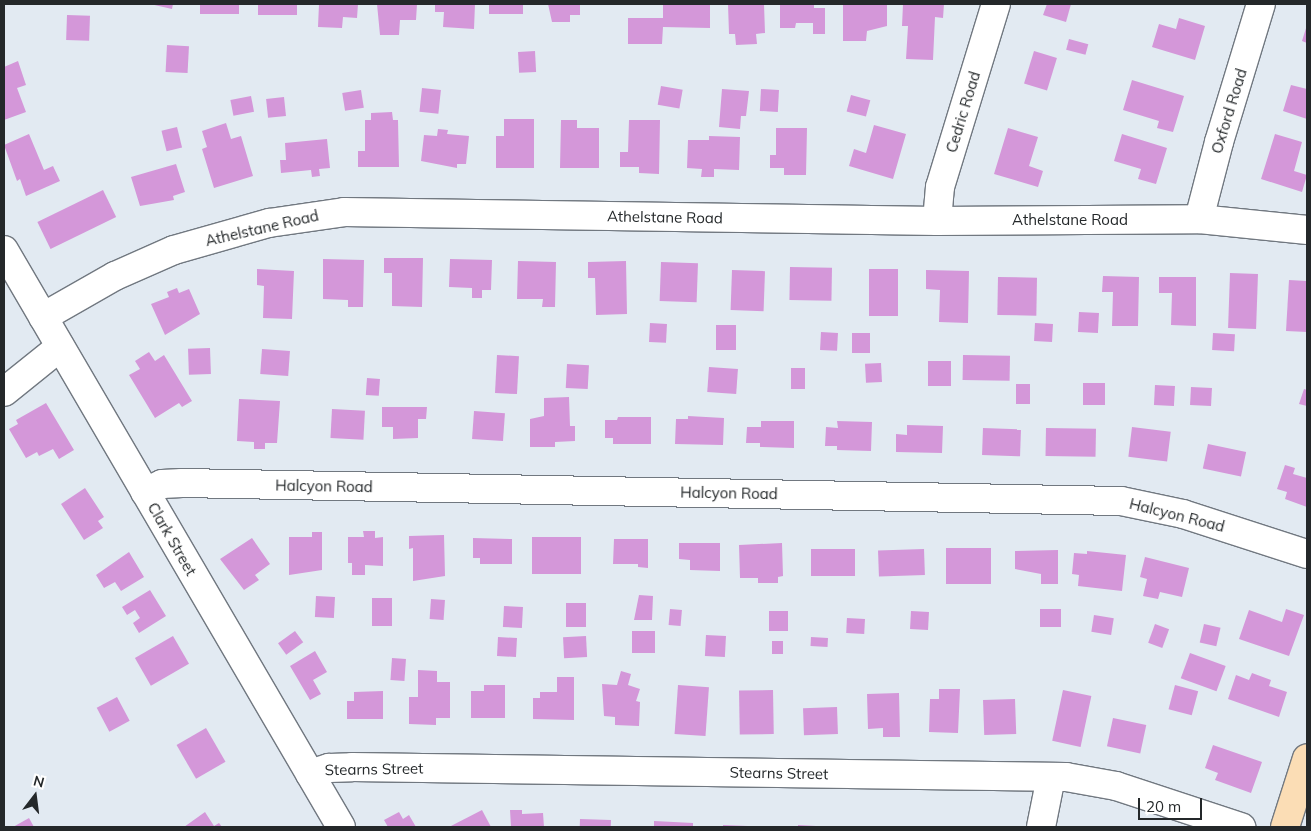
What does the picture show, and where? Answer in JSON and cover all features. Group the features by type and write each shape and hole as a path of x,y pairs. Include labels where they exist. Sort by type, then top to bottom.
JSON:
{"main road":[{"path":"1284,827 1307,758"}],"street":[{"name":"Cedric Road","path":"937,221 940,187 996,4"},
{"name":"Oxford Road","path":"1200,219 1218,142 1261,4"},
{"name":"Athelstane Road","path":"43,317 152,258 244,229 318,214 369,212 937,221 1200,219 1307,230"},
{"name":"Clark Street","path":"4,250 341,827"},
{"path":"4,392 60,347"},
{"name":"Halcyon Road","path":"145,492 162,484 182,483 1121,501 1183,514 1307,554"},
{"name":"Stearns Street","path":"310,774 329,768 352,767 1051,777 1116,786 1241,827"},
{"path":"1041,827 1051,777"}],"building":[{"path":"150,4 173,4 172,9"},
{"path":"200,4 239,4 239,14 200,14"},
{"path":"258,4 297,4 297,15 258,15"},
{"path":"319,4 358,4 357,18 343,17 342,28 318,27"},
{"path":"377,4 417,4 416,20 400,20 399,35 380,35"},
{"path":"435,4 475,4 474,29 443,27 444,12 435,12"},
{"path":"489,4 523,4 523,14 489,14"},
{"path":"548,4 580,4 580,15 570,15 570,22 552,22"},
{"path":"663,4 710,4 710,28 663,27 662,44 628,44 628,18 663,18"},
{"path":"728,4 764,4 765,33 756,34 757,44 736,45 735,34 729,34"},
{"path":"780,4 814,4 814,8 825,8 825,34 813,34 813,23 796,23 795,28 780,28"},
{"path":"843,4 887,4 887,26 867,31 866,41 843,41"},
{"path":"903,4 944,4 943,18 935,17 933,60 906,59 908,26 902,26"},
{"path":"1047,4 1071,4 1066,22 1043,15"},
{"path":"67,15 90,16 89,41 66,40"},
{"path":"1179,18 1205,26 1195,60 1152,47 1159,24 1176,29"},
{"path":"1307,25 1307,43 1302,41"},
{"path":"1069,39 1088,44 1085,55 1066,50"},
{"path":"167,45 189,46 188,73 166,72"},
{"path":"535,51 536,72 519,73 518,52"},
{"path":"1034,51 1057,58 1047,91 1024,84"},
{"path":"18,61 26,85 17,88 26,112 4,120 4,67"},
{"path":"1132,80 1184,96 1173,132 1157,128 1159,121 1123,110"},
{"path":"1291,85 1307,89 1307,119 1283,111"},
{"path":"661,86 683,90 679,109 658,105"},
{"path":"422,88 441,90 438,114 419,112"},
{"path":"722,89 749,91 746,116 741,116 740,129 719,127"},
{"path":"761,89 779,90 778,112 760,111"},
{"path":"361,90 364,108 345,111 342,93"},
{"path":"851,95 870,100 866,117 847,111"},
{"path":"251,96 254,112 233,116 230,100"},
{"path":"284,97 286,116 268,118 266,99"},
{"path":"392,112 393,120 398,120 399,167 358,167 358,151 365,151 365,120 371,120 371,113"},
{"path":"504,119 534,119 534,168 496,168 496,136 504,136"},
{"path":"561,120 577,120 577,128 599,128 599,168 560,168"},
{"path":"629,120 660,120 659,174 639,173 639,167 620,167 620,152 628,152"},
{"path":"226,123 231,139 241,136 253,176 214,188 202,149 207,147 202,131"},
{"path":"874,125 906,134 893,179 849,166 854,149 866,153"},
{"path":"177,127 182,147 167,151 161,131"},
{"path":"776,128 807,128 806,175 784,175 784,168 770,168 770,155 776,155"},
{"path":"1008,128 1038,137 1029,166 1043,171 1038,187 994,174"},
{"path":"438,129 448,130 447,134 469,136 466,164 457,164 457,168 421,161 424,135 437,136"},
{"path":"29,134 44,170 53,166 60,181 26,196 20,179 17,181 4,145"},
{"path":"1122,134 1167,148 1156,184 1138,179 1141,169 1114,161"},
{"path":"1275,134 1302,142 1294,171 1307,175 1302,192 1261,179"},
{"path":"709,136 740,137 739,170 714,169 714,177 701,177 702,169 687,168 688,140 709,140"},
{"path":"327,139 330,168 319,169 320,176 312,177 311,170 281,173 280,160 286,160 285,143"},
{"path":"176,164 185,192 173,196 174,200 140,206 131,177"},
{"path":"103,190 116,217 51,249 37,222"},
{"path":"384,258 423,258 422,307 392,306 392,273 384,273"},
{"path":"323,259 364,260 363,307 348,307 348,300 323,299"},
{"path":"450,259 492,260 491,290 482,290 482,298 472,298 472,288 449,287"},
{"path":"518,261 556,262 555,307 542,307 543,299 517,299"},
{"path":"626,261 627,314 596,315 595,278 588,278 588,262"},
{"path":"661,262 698,263 697,302 660,301"},
{"path":"790,267 832,268 831,301 789,300"},
{"path":"257,269 294,271 292,319 263,318 264,286 257,285"},
{"path":"869,269 898,269 898,316 869,316"},
{"path":"732,270 765,271 764,311 731,310"},
{"path":"926,270 969,271 968,323 939,322 940,290 926,289"},
{"path":"1230,273 1258,274 1256,329 1228,328"},
{"path":"1103,276 1139,277 1138,326 1112,326 1113,292 1102,292"},
{"path":"998,277 1037,278 1036,316 997,315"},
{"path":"1159,277 1196,277 1196,326 1171,325 1172,293 1159,293"},
{"path":"1289,280 1307,281 1307,332 1286,331"},
{"path":"177,288 179,293 189,289 200,314 165,335 151,304 169,297 167,292"},
{"path":"1079,312 1099,313 1098,333 1078,332"},
{"path":"650,323 667,324 666,343 649,342"},
{"path":"1035,323 1053,324 1052,342 1034,341"},
{"path":"716,325 736,325 736,350 716,350"},
{"path":"821,332 838,333 837,351 820,350"},
{"path":"852,333 870,333 870,353 852,353"},
{"path":"1213,333 1235,334 1234,351 1212,350"},
{"path":"210,348 211,374 189,375 188,349"},
{"path":"262,349 290,351 288,376 260,374"},
{"path":"149,352 155,361 164,355 192,401 182,407 179,403 155,418 129,375 140,369 135,361"},
{"path":"497,355 519,356 517,394 495,393"},
{"path":"963,355 1010,356 1010,381 963,380"},
{"path":"928,361 951,361 951,386 928,386"},
{"path":"881,363 882,382 866,383 865,364"},
{"path":"567,364 589,365 588,389 566,388"},
{"path":"709,367 738,369 736,394 707,392"},
{"path":"791,368 805,368 805,389 791,389"},
{"path":"367,378 380,379 379,396 366,395"},
{"path":"1083,383 1105,383 1105,405 1083,405"},
{"path":"1016,384 1030,384 1030,404 1016,404"},
{"path":"1155,385 1175,386 1174,406 1154,405"},
{"path":"1191,387 1212,388 1211,406 1190,405"},
{"path":"1304,389 1307,390 1307,406 1299,404"},
{"path":"569,397 570,426 575,426 575,441 555,442 555,447 530,447 530,419 544,416 544,398"},
{"path":"239,399 280,401 277,443 265,443 265,449 254,449 254,442 237,441"},
{"path":"46,403 74,450 59,459 53,449 39,456 37,452 26,458 9,429 18,424 16,420"},
{"path":"382,407 427,407 426,419 418,419 418,438 393,439 393,427 382,427"},
{"path":"332,409 365,411 363,440 330,438"},
{"path":"474,411 505,413 503,441 472,439"},
{"path":"688,416 724,418 723,445 675,444 676,419 688,419"},
{"path":"618,417 651,417 651,444 613,444 613,438 605,438 605,420 617,420"},
{"path":"761,421 794,421 794,448 760,447 760,443 746,443 747,427 761,427"},
{"path":"837,421 872,422 871,451 837,450 837,446 825,446 826,427 838,428"},
{"path":"907,425 943,426 942,453 896,452 896,434 907,435"},
{"path":"1132,427 1171,432 1167,462 1128,457"},
{"path":"983,428 1021,429 1020,456 982,455"},
{"path":"1046,428 1096,429 1096,457 1046,456"},
{"path":"1208,444 1246,452 1241,477 1203,468"},
{"path":"1285,465 1295,468 1293,474 1307,478 1307,507 1285,499 1287,492 1277,489"},
{"path":"85,488 104,517 98,521 103,528 84,540 61,504"},
{"path":"363,531 375,531 375,538 383,537 383,566 365,565 365,575 352,575 352,563 348,563 348,537 364,537"},
{"path":"312,532 322,532 322,570 289,575 289,537 312,537"},
{"path":"444,535 445,576 413,581 413,548 409,549 409,536"},
{"path":"532,537 581,537 581,574 532,574"},
{"path":"252,538 270,564 255,575 259,580 244,590 220,559"},
{"path":"473,538 512,539 512,564 480,564 480,558 473,558"},
{"path":"614,539 648,539 648,568 638,567 638,564 613,564"},
{"path":"679,543 720,543 720,571 690,570 690,560 679,559"},
{"path":"782,543 783,576 778,577 778,583 758,583 758,578 740,578 739,545"},
{"path":"946,548 991,548 991,584 946,584"},
{"path":"811,549 855,549 855,576 811,576"},
{"path":"924,549 925,575 879,577 878,551"},
{"path":"1058,550 1058,584 1041,584 1041,574 1015,569 1015,551"},
{"path":"1087,551 1126,555 1122,591 1078,586 1079,575 1072,574 1074,553 1087,554"},
{"path":"129,552 144,577 121,591 115,582 104,588 96,575"},
{"path":"1145,557 1189,568 1182,597 1160,592 1158,599 1143,596 1147,579 1140,577"},
{"path":"150,590 166,616 139,633 133,623 140,618 135,610 127,615 122,607"},
{"path":"639,595 653,596 652,620 634,620"},
{"path":"316,596 335,597 334,618 315,617"},
{"path":"372,598 392,598 392,626 372,626"},
{"path":"431,599 445,600 444,620 430,619"},
{"path":"566,603 586,603 586,627 566,627"},
{"path":"504,606 523,607 522,628 503,627"},
{"path":"670,609 682,610 681,626 669,625"},
{"path":"1040,609 1061,609 1061,627 1040,627"},
{"path":"1286,609 1304,615 1289,656 1239,639 1249,610 1282,622"},
{"path":"769,611 788,611 788,631 769,631"},
{"path":"911,611 929,612 928,630 910,629"},
{"path":"1094,615 1114,618 1111,635 1091,632"},
{"path":"847,618 865,619 864,634 846,633"},
{"path":"1155,624 1169,629 1162,648 1148,643"},
{"path":"1204,624 1221,628 1216,646 1200,643"},
{"path":"295,631 303,642 286,655 278,643"},
{"path":"632,631 655,631 655,653 632,653"},
{"path":"706,635 726,636 725,657 705,656"},
{"path":"173,636 189,664 151,686 135,658"},
{"path":"586,636 587,657 564,658 563,637"},
{"path":"498,637 517,638 516,657 497,656"},
{"path":"811,637 828,638 828,647 811,646"},
{"path":"772,641 783,641 783,654 772,654"},
{"path":"315,651 327,672 313,680 321,694 310,700 290,666"},
{"path":"1190,653 1226,666 1216,691 1181,678"},
{"path":"392,658 406,659 404,681 390,680"},
{"path":"418,670 437,671 437,682 450,682 450,718 436,718 436,725 409,724 409,697 418,697"},
{"path":"621,671 631,674 628,685 640,689 636,701 640,702 639,726 615,725 615,717 604,716 602,684 617,685"},
{"path":"1252,673 1271,680 1269,686 1287,692 1279,717 1228,699 1236,675 1249,680"},
{"path":"557,677 574,677 574,720 533,719 533,698 540,698 540,692 557,692"},
{"path":"484,685 505,685 505,718 471,718 471,691 484,691"},
{"path":"678,685 709,687 706,736 675,734"},
{"path":"1175,685 1198,691 1192,715 1169,709"},
{"path":"939,689 960,689 958,733 929,732 930,699 939,699"},
{"path":"773,690 774,734 740,735 739,691"},
{"path":"1063,690 1091,696 1081,747 1052,741"},
{"path":"383,691 383,719 347,719 347,701 354,701 354,692"},
{"path":"899,693 900,737 883,737 883,728 868,729 867,694"},
{"path":"117,697 130,721 109,732 97,708"},
{"path":"1015,699 1016,734 984,735 983,700"},
{"path":"837,707 838,734 804,735 803,708"},
{"path":"1113,718 1146,725 1140,753 1107,746"},
{"path":"206,728 226,762 196,779 177,745"},
{"path":"1213,745 1262,762 1251,793 1215,780 1218,773 1205,768"},
{"path":"482,810 491,827 449,827"},
{"path":"510,810 522,810 522,814 543,813 544,827 511,827"},
{"path":"205,812 214,826 219,823 222,827 184,827"},
{"path":"399,812 403,819 409,815 416,827 388,827 384,820"},
{"path":"29,818 34,827 13,827"},
{"path":"580,819 611,820 611,827 580,827"},
{"path":"654,821 693,823 693,827 654,827"},
{"path":"723,825 748,826 748,827 723,827"},
{"path":"798,825 816,826 816,827 798,827"}]}
